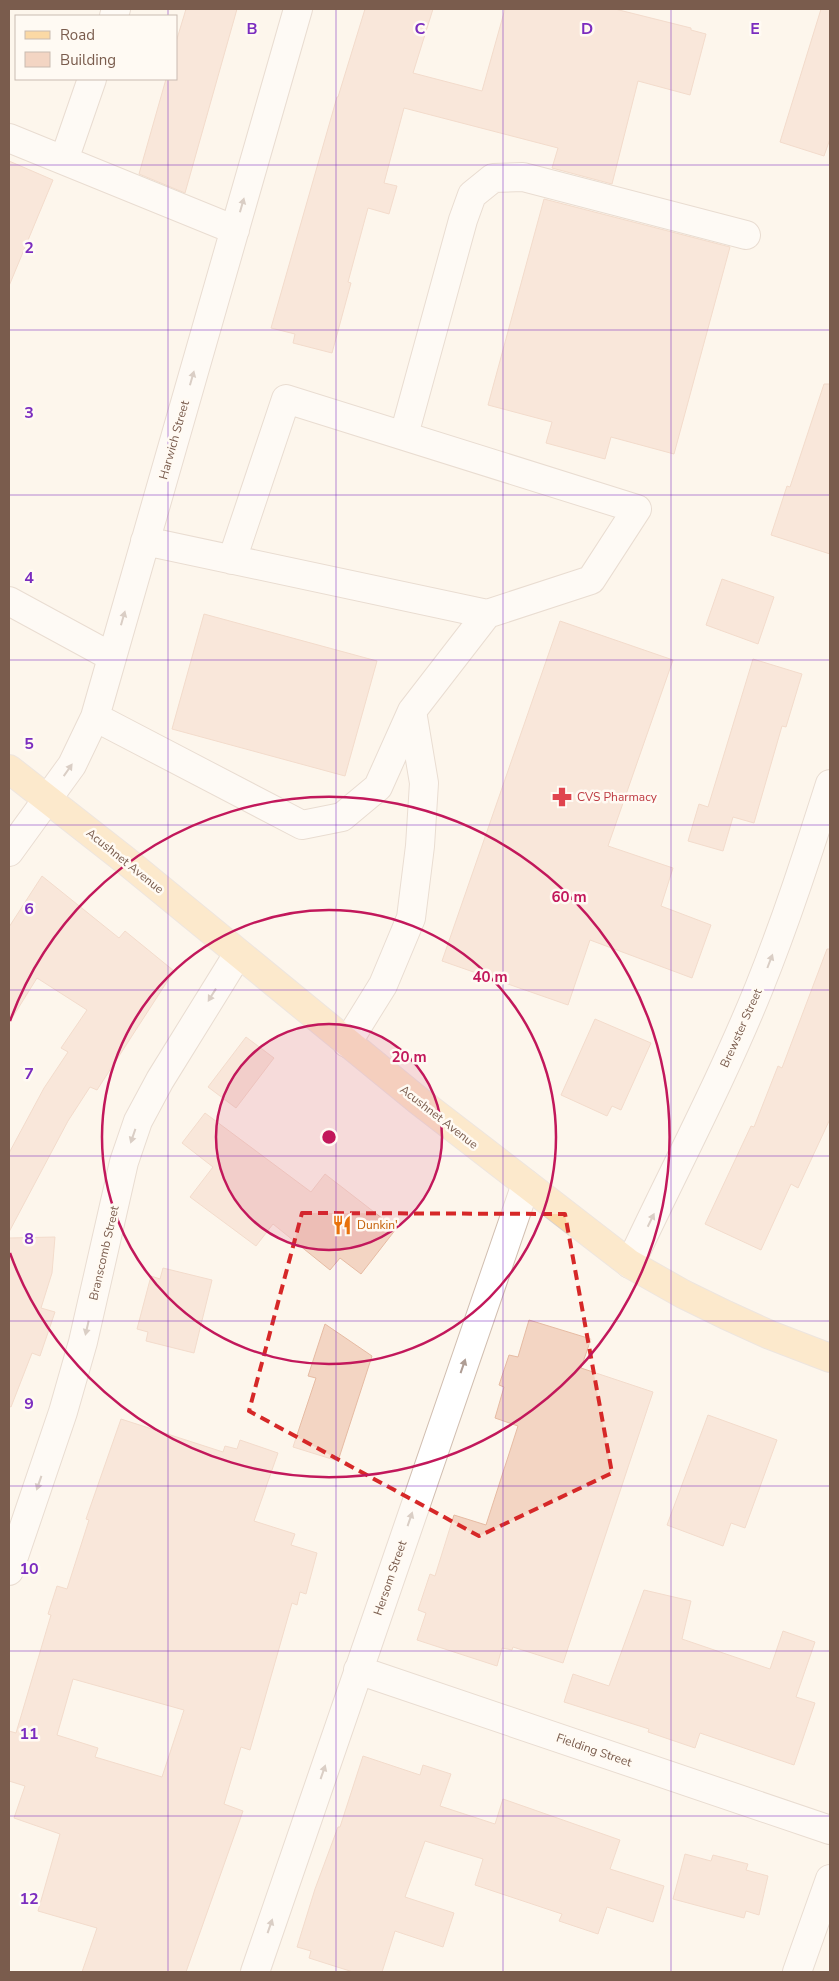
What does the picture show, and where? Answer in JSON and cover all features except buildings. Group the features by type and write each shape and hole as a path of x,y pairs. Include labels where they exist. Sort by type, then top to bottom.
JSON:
{"main road":[{"name":"Acushnet Avenue","path":"9,769 125,860 347,1043 630,1264 683,1294 726,1315 770,1335 830,1358"}],"street":[{"name":"Harwich Street","path":"9,852 72,765 95,717 298,9"},
{"path":"64,160 92,80"},
{"path":"9,138 235,230"},
{"path":"404,435 463,220 472,196 493,178 524,177 746,235"},
{"path":"146,541 232,560 486,614 591,580 637,510 286,398 232,560"},
{"path":"9,601 112,657"},
{"path":"95,717 302,825 342,817 378,787 412,711 486,614"},
{"path":"347,1043 382,985 411,918 420,846 424,784 412,711"},
{"name":"Brewster Street","path":"630,1264 726,1064 758,990 785,922 830,784"},
{"name":"Branscomb Street","path":"9,1571 63,1412 84,1342 124,1162 138,1121 160,1080 238,954"},
{"name":"Hersom Street","path":"255,1972 526,1184"},
{"name":"Fielding Street","path":"358,1670 830,1830"},
{"path":"796,1972 830,1879"}],"highlighted area":[{"path":"302,1213 565,1214 612,1473 479,1536 249,1411"}],"place":[{"name":"CVS Pharmacy","path":"562,797"},
{"name":"Dunkin'","path":"342,1225"}]}
